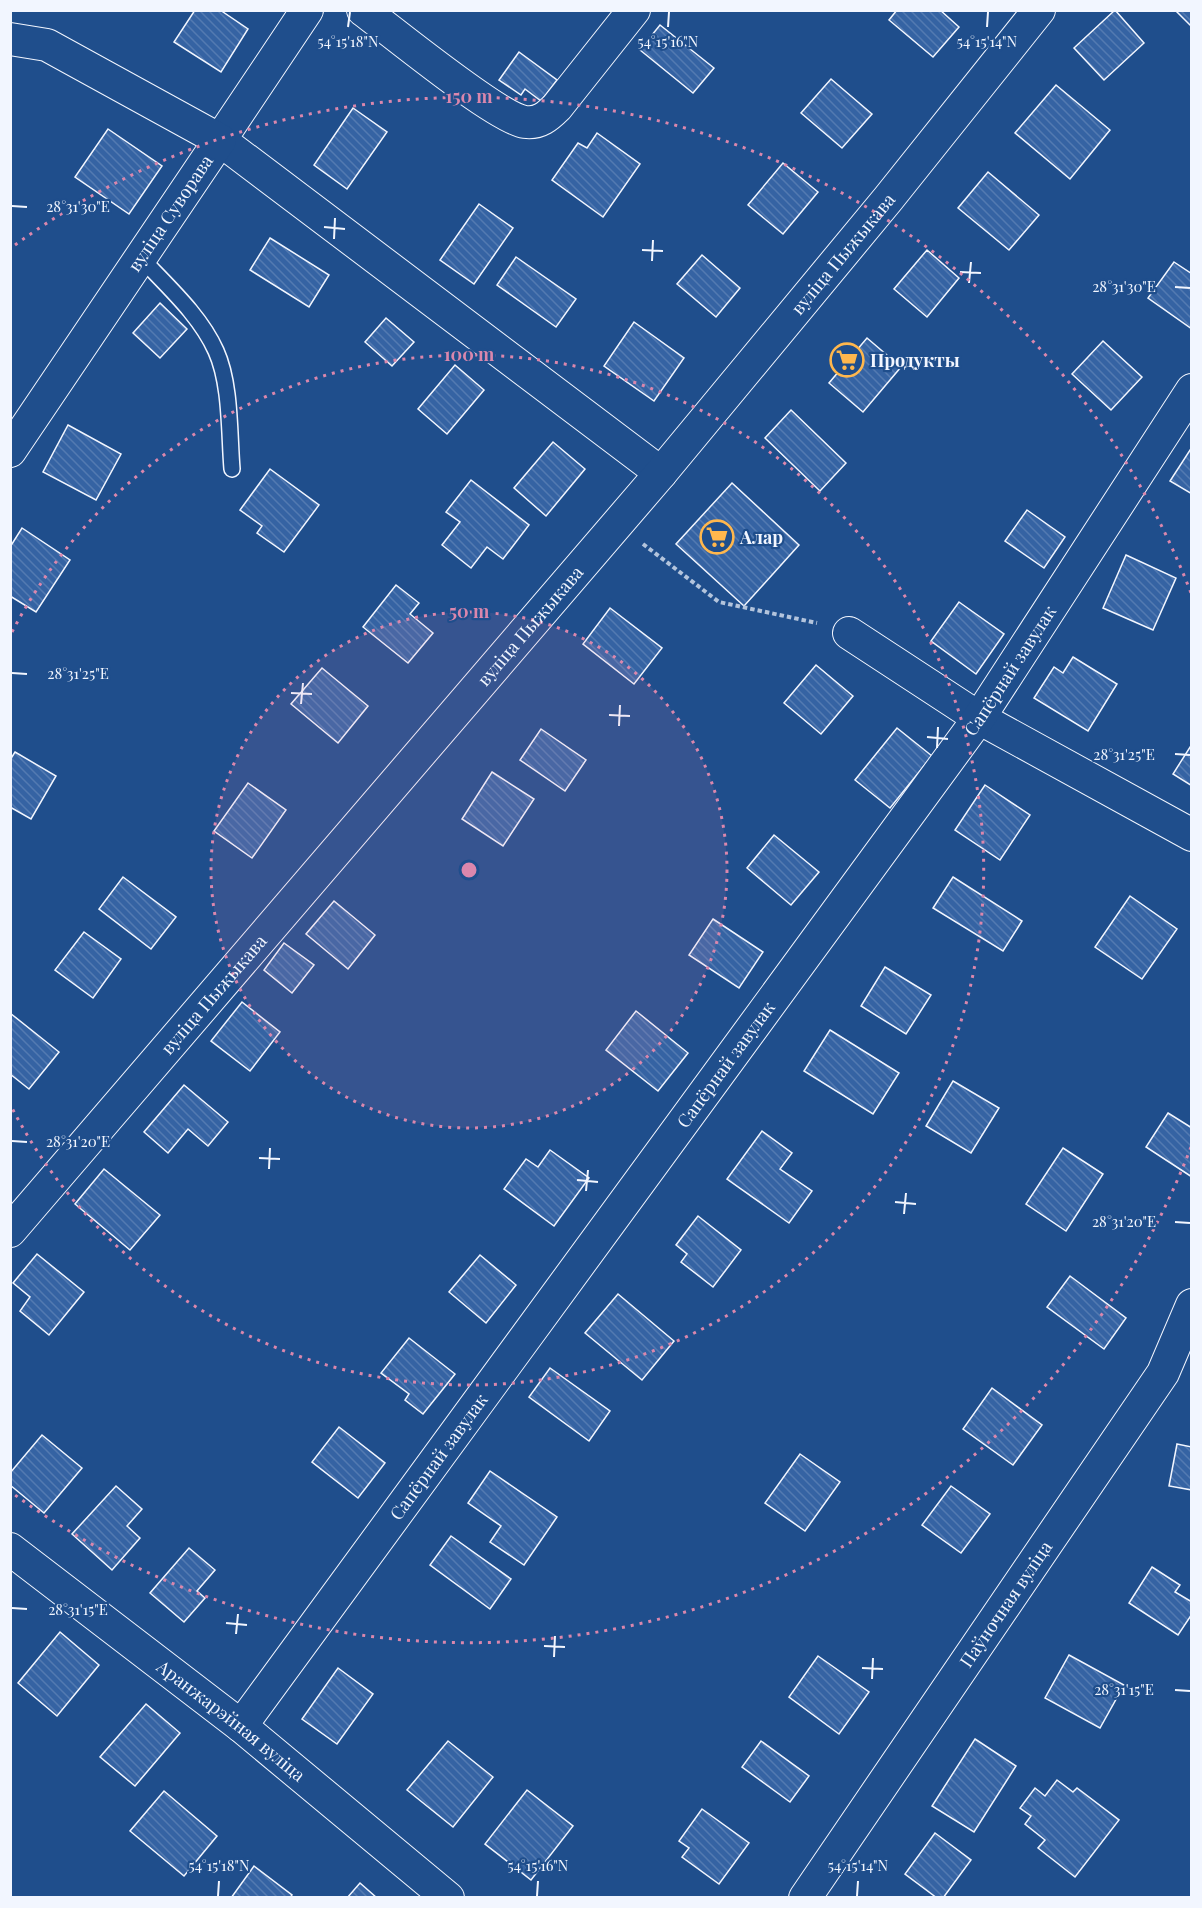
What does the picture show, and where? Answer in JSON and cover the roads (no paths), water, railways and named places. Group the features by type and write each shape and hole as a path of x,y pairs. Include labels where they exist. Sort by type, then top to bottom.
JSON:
{"street":[{"path":"307,10 220,140 661,473"},
{"path":"363,10 486,102 512,118 527,123 543,120 557,107 634,10"},
{"name":"вуліца Пыжыкава","path":"10,1231 661,473 888,199 1039,10"},
{"name":"вуліца Суворава","path":"10,39 47,45 220,140 10,452"},
{"name":"Сапёрнай завулак","path":"241,1726 979,718 1191,390"},
{"path":"849,633 979,718 1191,835"},
{"name":"Паўночная вуліца","path":"805,1898 1163,1373 1191,1305"},
{"name":"Аранжарэйная вуліца","path":"10,1549 241,1726 448,1898"}],"lane":[{"path":"141,258 189,311 216,351 227,396 232,469"}],"place":[{"name":"Продукты","path":"847,360"},
{"name":"Алар","path":"717,537"}]}
